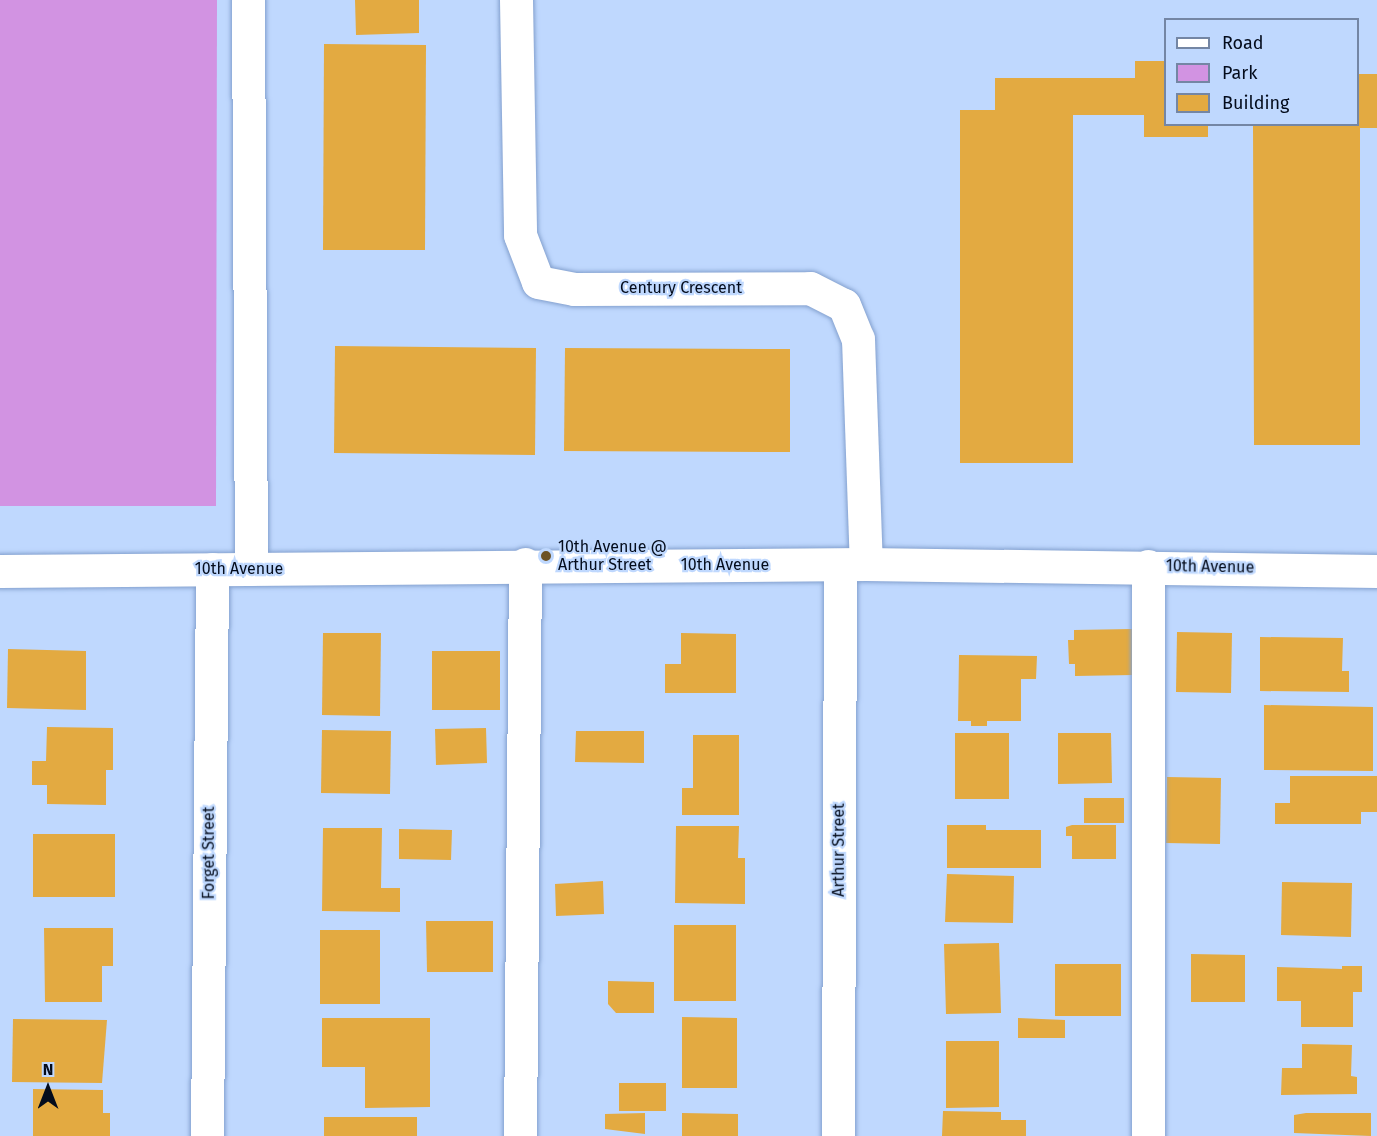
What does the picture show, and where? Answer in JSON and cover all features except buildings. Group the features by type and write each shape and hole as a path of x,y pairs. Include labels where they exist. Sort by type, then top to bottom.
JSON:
{"street":[{"path":"248,0 251,569"},
{"name":"Century Crescent","path":"516,0 520,235 538,282 574,289 810,288 844,305 858,339 853,565"},
{"path":"520,1136 525,564"},
{"name":"10th Avenue","path":"0,571 525,564 1148,566 1377,571"},
{"name":"Arthur Street","path":"838,1136 853,565"},
{"path":"1148,566 1148,1136"},
{"name":"Forget Street","path":"207,1136 212,569"}],"green space":[{"path":"0,0 217,0 216,506 0,506"}],"place":[{"name":"10th Avenue @ Arthur Street","path":"546,556"}]}
